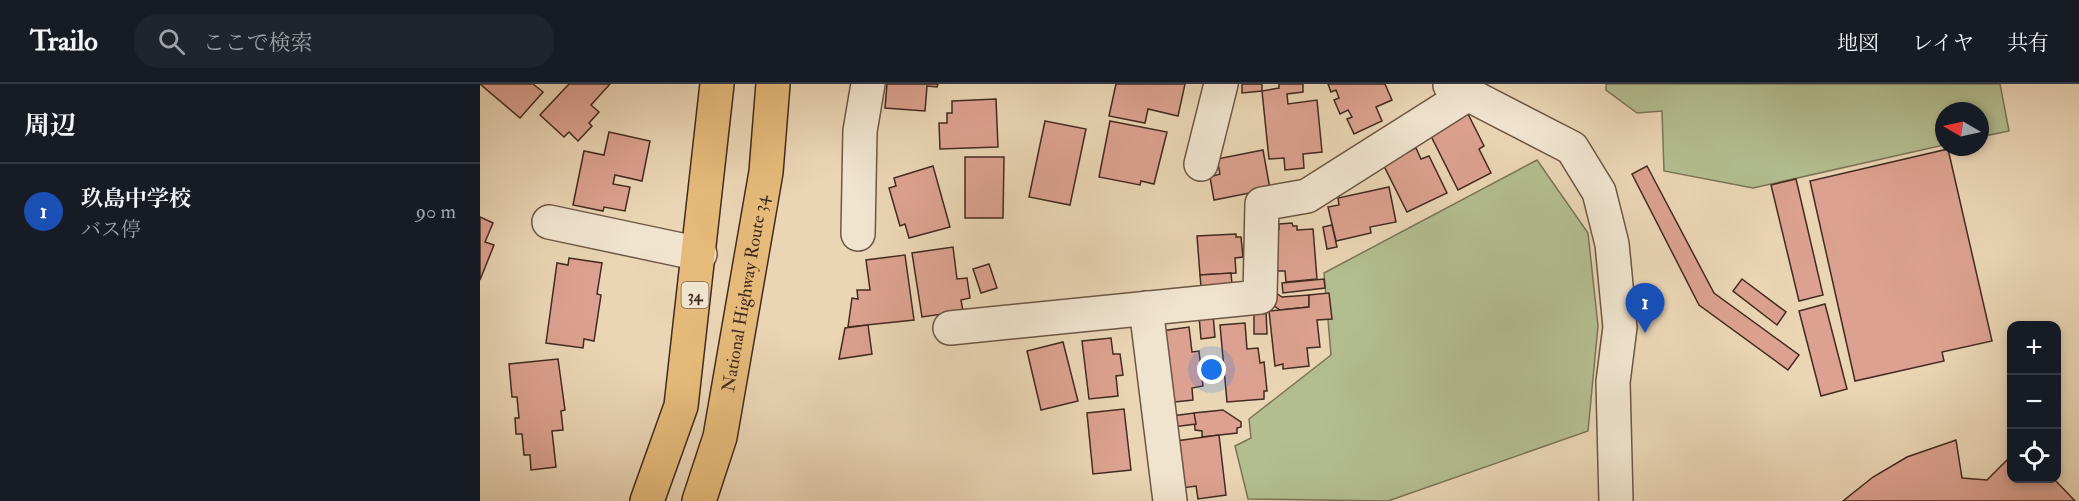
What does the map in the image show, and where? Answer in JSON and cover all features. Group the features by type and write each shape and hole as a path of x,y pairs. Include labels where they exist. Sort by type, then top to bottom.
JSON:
{"highway":[{"name":"34","path":"647,501 681,406 700,254 717,84"},
{"name":"National Highway Route 34","path":"699,501 722,426 766,172 773,84"}],"street":[{"path":"858,234 860,131 868,84"},
{"path":"1201,164 1221,84"},
{"path":"950,328 1260,297 1262,204 1307,196 1459,89 1572,148 1599,192 1612,244 1620,327 1613,382 1616,501"},
{"path":"549,222 700,254"},
{"path":"1146,308 1170,501"}],"green space":[{"path":"1606,84 2000,84 2009,131 1989,135 1989,102 1935,102 1935,147 1753,188 1664,171 1662,111 1637,113 1606,90"},
{"path":"1537,160 1588,233 1598,326 1588,431 1388,501 1248,499 1235,446 1251,438 1249,419 1331,355 1324,273"}],"building":[{"path":"480,84 533,84 543,92 520,118"},
{"path":"569,84 610,84 591,105 599,112 589,123 592,126 578,141 569,132 564,137 540,115"},
{"path":"887,84 938,84 937,87 927,86 925,111 885,108"},
{"path":"1116,84 1185,84 1178,116 1148,109 1145,123 1109,116"},
{"path":"1242,84 1262,84 1262,91 1242,93"},
{"path":"1279,84 1303,84 1303,92 1287,94 1288,104 1317,100 1322,152 1303,154 1304,168 1285,170 1284,158 1269,159 1262,91 1279,88"},
{"path":"1328,84 1385,84 1392,100 1376,107 1382,121 1354,134 1347,119 1352,117 1348,110 1340,114 1334,100 1339,98 1336,90 1331,92"},
{"path":"996,99 998,147 940,149 939,123 947,123 947,113 952,113 952,101"},
{"path":"1466,110 1484,146 1479,149 1491,173 1458,190 1428,130"},
{"path":"1045,121 1086,129 1070,205 1029,197"},
{"path":"1110,121 1167,132 1154,184 1141,181 1140,185 1099,177"},
{"path":"609,132 650,141 642,181 615,175 613,184 630,187 625,211 604,207 603,211 573,205 584,151 604,155"},
{"path":"1416,148 1421,159 1429,156 1447,193 1407,212 1383,164"},
{"path":"1263,150 1270,189 1214,200 1210,177 1220,174 1217,159"},
{"path":"1935,152 1935,156 1950,156 1992,341 1942,352 1944,361 1855,381 1810,181"},
{"path":"965,157 1004,157 1003,218 965,218"},
{"path":"933,166 950,227 909,238 905,224 900,226 889,188 896,186 894,178"},
{"path":"1647,166 1714,293 1799,355 1788,370 1699,305 1632,174"},
{"path":"1796,179 1823,295 1799,301 1771,185"},
{"path":"1389,187 1396,222 1370,227 1371,233 1336,241 1328,207 1339,205 1338,198"},
{"path":"480,217 493,223 485,242 494,245 480,280"},
{"path":"1292,223 1293,226 1297,226 1297,230 1313,229 1317,279 1286,282 1285,271 1277,271 1273,229 1279,229 1279,224"},
{"path":"1332,225 1337,247 1327,249 1323,227"},
{"path":"1236,234 1236,237 1241,237 1243,257 1235,258 1236,273 1200,275 1197,236"},
{"path":"953,247 957,279 967,278 970,298 961,300 963,311 922,317 912,253"},
{"path":"905,255 914,320 848,327 852,298 858,299 857,290 870,290 866,260"},
{"path":"569,258 602,263 597,294 601,295 594,341 584,339 583,348 546,343 557,263 568,265"},
{"path":"989,264 997,288 981,293 973,269"},
{"path":"1231,273 1232,284 1201,287 1200,275"},
{"path":"1324,279 1325,288 1283,293 1282,283"},
{"path":"1742,279 1786,312 1777,325 1733,291"},
{"path":"1276,293 1282,297 1309,295 1309,307 1280,310 1273,305"},
{"path":"1329,293 1332,319 1317,320 1320,347 1307,348 1309,366 1283,369 1283,364 1275,366 1269,311 1309,307 1309,295"},
{"path":"1825,304 1847,389 1821,396 1799,311"},
{"path":"1266,310 1267,334 1254,334 1254,311"},
{"path":"1213,315 1215,337 1201,339 1199,316"},
{"path":"1245,323 1247,349 1258,348 1260,363 1264,362 1267,391 1264,391 1264,399 1227,402 1220,325"},
{"path":"868,325 872,354 839,359 845,328"},
{"path":"1189,327 1192,352 1199,351 1203,386 1192,388 1193,400 1165,403 1161,331"},
{"path":"1111,338 1113,354 1120,354 1123,375 1116,376 1118,396 1089,399 1082,341"},
{"path":"1063,342 1078,401 1041,410 1027,351"},
{"path":"558,359 565,410 561,411 563,430 552,431 556,467 531,470 530,455 524,455 522,434 516,434 515,418 519,418 517,397 512,397 509,364"},
{"path":"1124,409 1131,470 1093,474 1087,413"},
{"path":"1223,410 1241,422 1237,433 1202,437 1202,431 1195,430 1194,413"},
{"path":"1194,413 1196,424 1173,427 1172,416"},
{"path":"1219,435 1226,495 1198,499 1196,486 1182,488 1176,441"},
{"path":"1956,440 1962,478 1987,480 2007,460 2007,483 2058,483 2075,501 1843,501 1873,477 1907,457"}],"place":[{"name":"玖島中学校","path":"1645,333"}]}
